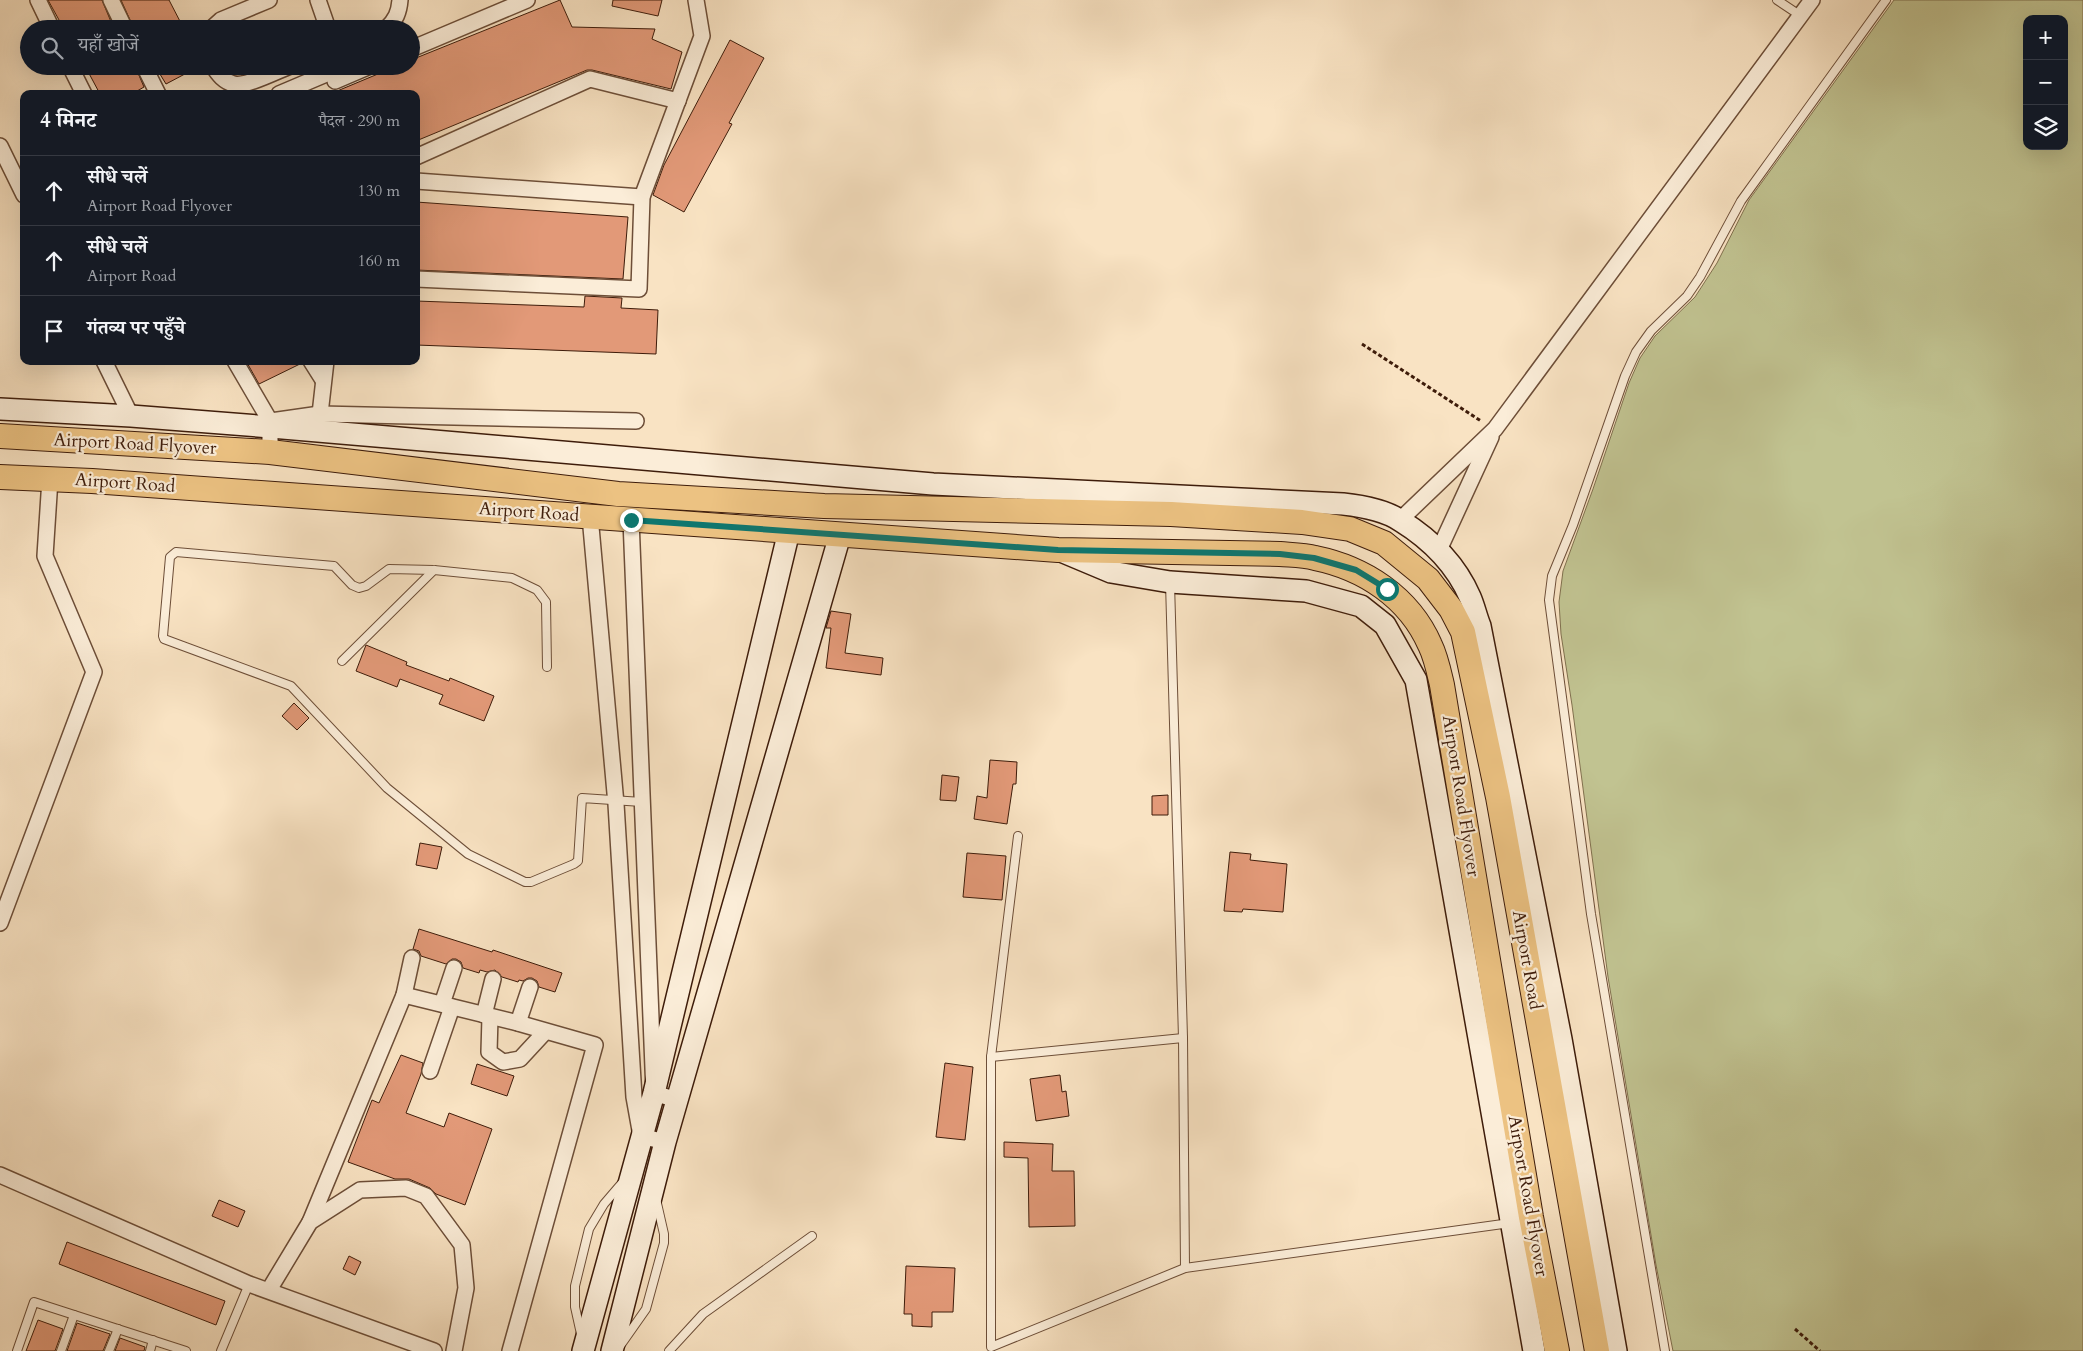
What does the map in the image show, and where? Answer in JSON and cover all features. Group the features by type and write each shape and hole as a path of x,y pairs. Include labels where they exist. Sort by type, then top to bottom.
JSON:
{"main road":[{"name":"Airport Road Flyover","path":"0,436 270,452 618,494 824,506 1171,514 1302,522 1350,529 1384,543 1428,579"},
{"name":"Airport Road","path":"0,477 590,516 1058,550"},
{"name":"Airport Road Flyover","path":"1058,550 1280,554 1314,558 1356,570 1387,589 1419,623 1431,646 1442,685 1531,1217 1556,1351"},
{"name":"Airport Road","path":"1428,579 1451,609 1463,632 1471,661 1498,797 1596,1351"}],"street":[{"path":"38,0 48,20"},
{"path":"111,0 121,20"},
{"path":"221,20 269,0"},
{"path":"318,0 325,20"},
{"path":"395,20 399,13 400,0"},
{"path":"420,35 504,0"},
{"path":"420,45 527,0"},
{"path":"420,279 638,289 642,197 702,36 696,0"},
{"path":"1400,520 1494,429 1812,0"},
{"path":"74,75 82,90"},
{"path":"148,75 156,90"},
{"path":"220,75 234,85 246,83 267,75"},
{"path":"288,90 324,75"},
{"path":"314,90 349,75"},
{"path":"420,154 590,79 678,101"},
{"path":"0,146 20,187"},
{"path":"420,181 642,197"},
{"path":"106,365 131,416"},
{"path":"237,365 270,424 270,452"},
{"path":"314,365 323,380"},
{"path":"320,414 325,365"},
{"path":"0,409 270,424 933,484 1343,504 1367,507 1400,520 1439,550 1456,572 1470,596 1480,626 1561,1040 1616,1351"},
{"path":"270,424 320,414 636,421"},
{"path":"1439,550 1494,429"},
{"path":"0,923 4,897 94,672 44,556 50,479"},
{"path":"590,516 616,800 634,1097 641,1136"},
{"path":"631,520 654,1093"},
{"path":"584,1349 654,1093 789,531"},
{"path":"612,1351 665,1142 840,535"},
{"path":"1058,550 1111,572 1170,582 1306,591 1361,606 1385,625 1393,636 1416,680 1534,1351"},
{"path":"270,1290 310,1222 404,995 412,958"},
{"path":"430,1071 447,1005 454,968"},
{"path":"492,979 487,1016 489,1052 503,1062 520,1059 545,1032"},
{"path":"518,1023 530,988"},
{"path":"404,995 518,1023 595,1046 510,1351"},
{"path":"654,1093 677,1100"},
{"path":"641,1136 665,1142"},
{"path":"0,1175 249,1284 270,1290 434,1351"},
{"path":"310,1222 360,1190 406,1188 426,1196 462,1245 466,1288 454,1351"}],"lane":[{"path":"1777,0 1801,16"},
{"path":"1665,1351 1591,914 1548,600 1552,576 1573,525 1625,376 1636,352 1651,331 1687,296 1700,277 1741,201 1886,0"},
{"path":"547,667 546,608 544,597 537,590 505,576 434,570 388,569 366,586 359,588 348,582 334,566 173,553 170,556 163,638 291,686 387,788 468,854 526,882 531,882 577,862 582,798 642,802"},
{"path":"342,661 434,570"},
{"path":"1170,582 1183,1038 1185,1268"},
{"path":"1018,836 991,1057 991,1347 1185,1268 1512,1222"},
{"path":"991,1057 1183,1038"},
{"path":"617,1351 646,1309 664,1243 664,1234 653,1185"},
{"path":"669,1351 703,1314 812,1236"},
{"path":"221,1351 249,1284"},
{"path":"17,1351 34,1302 186,1351"},
{"path":"61,1351 74,1315"},
{"path":"109,1351 118,1329"},
{"path":"150,1351 153,1340"}],"path":[{"path":"1362,344 1494,429"},
{"path":"1795,1329 1820,1351"}],"green space":[{"path":"1894,0 2083,0 2083,1351 1673,1351 1656,1265 1608,977 1561,634 1559,602 1563,571 1629,383 1640,358 1655,336 1695,297 1717,263 1749,200"}],"building":[{"path":"48,0 102,0 110,20 59,20"},
{"path":"121,0 169,0 179,20 130,20"},
{"path":"560,0 572,27 655,29 652,39 682,52 671,89 587,70 420,139 420,90 340,90 375,75 420,75 420,56"},
{"path":"613,0 662,0 658,16 612,6"},
{"path":"730,40 764,58 729,123 732,124 684,212 653,195 664,165"},
{"path":"90,75 139,75 144,87 139,90 98,90"},
{"path":"160,75 183,75 166,84"},
{"path":"420,202 628,217 623,279 420,270"},
{"path":"585,296 622,298 621,308 658,310 656,354 420,345 420,301 584,307"},
{"path":"248,365 298,365 259,384"},
{"path":"831,611 851,614 845,653 883,658 881,675 826,668 831,628 826,628"},
{"path":"366,645 407,662 406,665 449,681 450,678 494,696 484,721 439,704 443,695 400,679 397,687 356,671"},
{"path":"294,703 309,718 297,730 282,716"},
{"path":"990,760 1017,762 1016,784 1013,784 1007,824 974,819 977,796 987,798"},
{"path":"942,775 959,777 956,801 940,800"},
{"path":"1168,795 1168,815 1152,815 1152,796"},
{"path":"420,843 442,847 437,869 416,865"},
{"path":"1230,852 1251,854 1250,860 1287,864 1283,912 1243,909 1242,912 1224,911"},
{"path":"967,853 1006,856 1002,900 963,897"},
{"path":"419,929 492,952 493,950 562,973 555,992 539,987 537,981 532,978 523,981 519,980 518,982 502,977 495,970 487,972 480,970 479,973 463,968 461,962 456,959 452,959 446,964 421,956 419,951 413,949"},
{"path":"401,1055 423,1063 421,1074 406,1113 444,1127 449,1113 492,1129 465,1205 436,1194 430,1188 409,1179 395,1179 348,1162 372,1100 379,1103"},
{"path":"945,1063 973,1067 965,1140 936,1137"},
{"path":"477,1064 514,1076 507,1096 471,1084"},
{"path":"1060,1075 1062,1092 1066,1091 1069,1116 1036,1121 1030,1079"},
{"path":"1004,1142 1053,1144 1052,1171 1074,1171 1075,1226 1029,1227 1028,1158 1004,1157"},
{"path":"219,1200 245,1211 238,1227 212,1216"},
{"path":"67,1242 225,1301 216,1325 59,1264"},
{"path":"349,1256 361,1262 355,1275 343,1269"},
{"path":"906,1266 955,1268 953,1312 932,1312 932,1327 912,1326 912,1314 904,1314"},
{"path":"38,1320 63,1329 55,1351 26,1351"},
{"path":"77,1323 110,1334 103,1351 67,1351"},
{"path":"120,1338 145,1347 144,1351 115,1351"}],"route":[{"path":"631,520 1058,550 1280,554 1314,558 1356,570 1387,589"}]}
